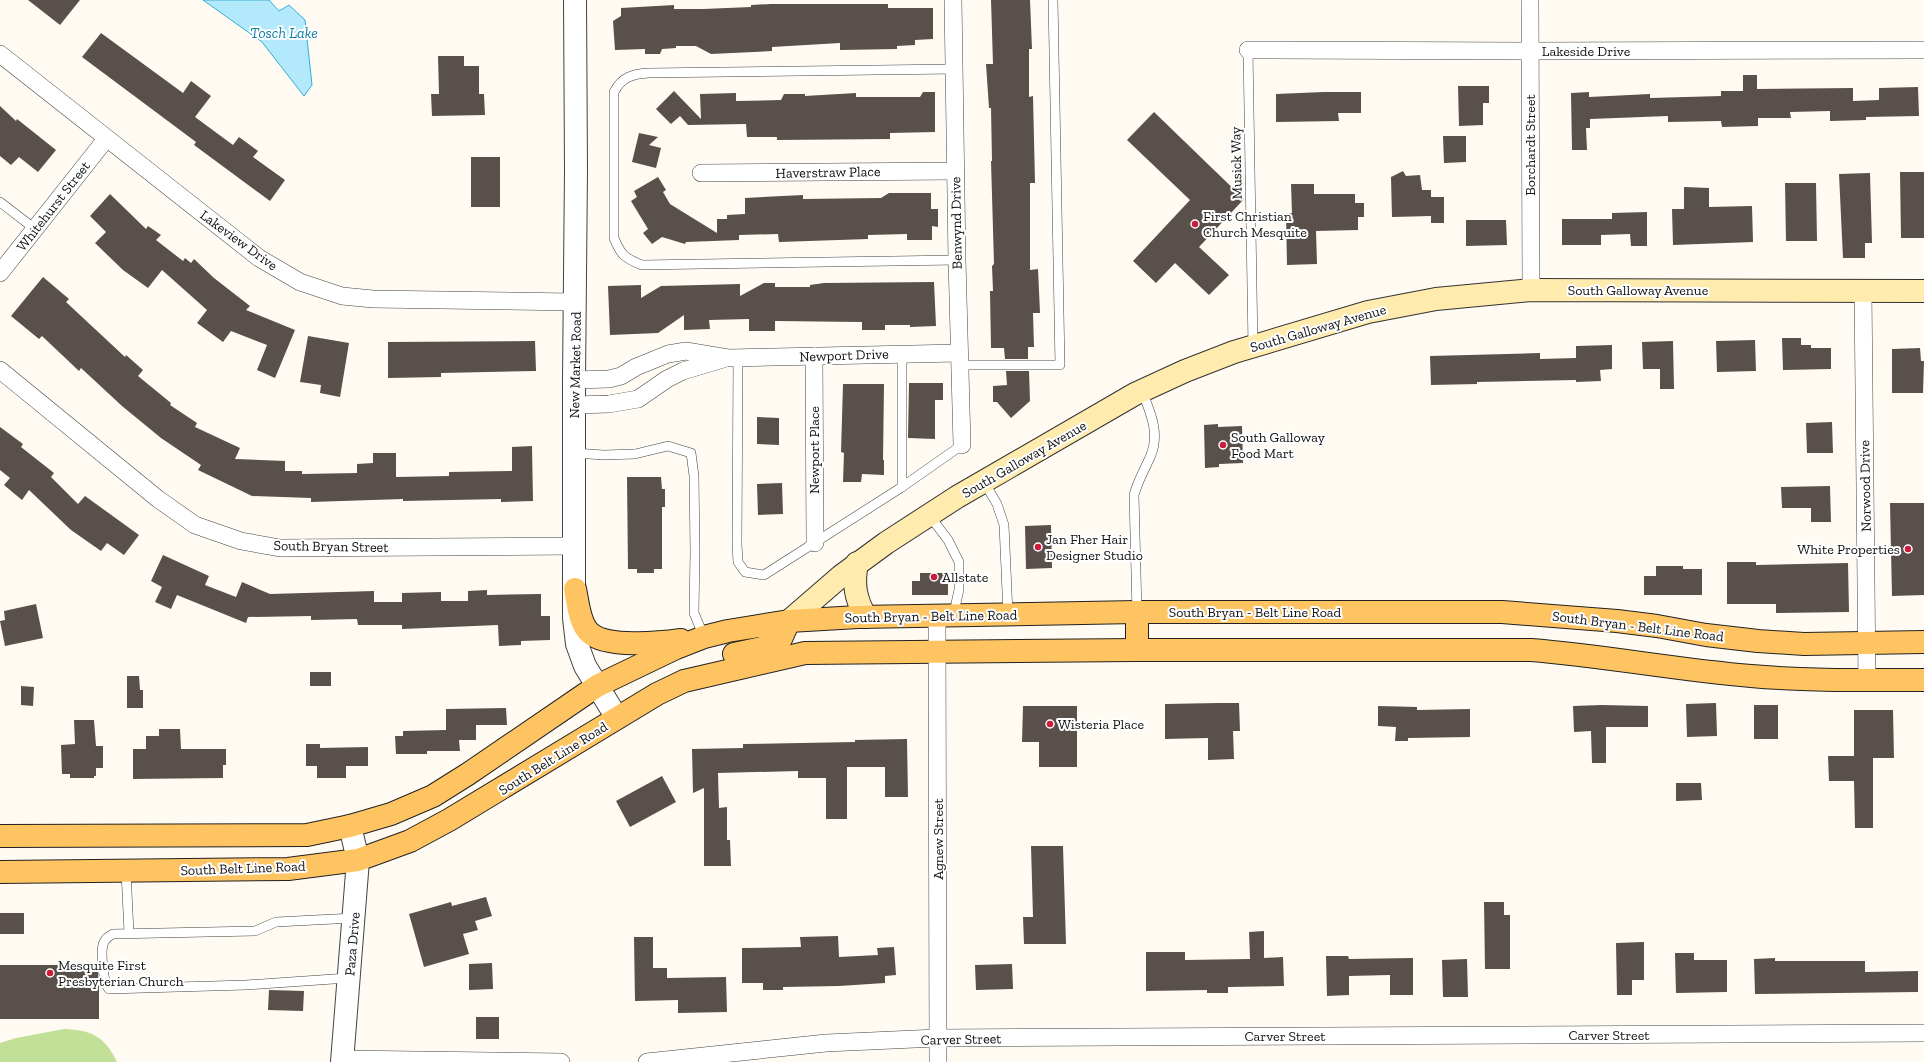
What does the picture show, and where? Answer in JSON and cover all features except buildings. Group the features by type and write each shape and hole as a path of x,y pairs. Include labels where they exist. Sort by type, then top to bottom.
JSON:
{"main road":[{"name":"South Galloway Avenue","path":"789,620 857,564 929,515 1142,391 1185,371 1234,352 1368,312 1436,299 1531,290 1924,291"},
{"path":"857,564 855,588 858,601 866,617"},
{"path":"575,589 584,625 590,633 601,639 639,643 672,642 704,637"},
{"name":"South Bryan - Belt Line Road","path":"597,686 704,637 789,620 866,617 1137,612 1502,612 1617,621 1657,626 1706,635 1758,641 1804,644 1924,642"},
{"path":"1137,612 1137,650"},
{"path":"617,718 657,694 684,681 704,665 725,656 762,648 780,639 789,620"},
{"path":"684,681 805,654 937,651 1137,650 1531,650 1588,654 1681,669 1751,676 1804,680 1924,680"},
{"path":"4,872 4,836 307,835 350,826 391,814 433,796 468,774 597,686"},
{"name":"South Belt Line Road","path":"4,872 288,869 358,860 410,841 449,820 617,718"},
{"path":"122,836 124,871"}],"street":[{"name":"New Market Road","path":"575,0 574,618 577,644 585,666 617,718"},
{"name":"Benwynd Drive","path":"953,0 955,171 962,445"},
{"name":"Borchardt Street","path":"1530,0 1531,290"},
{"name":"Lakeside Drive","path":"1248,50 1530,52 1924,50"},
{"name":"Lakeview Drive","path":"0,54 259,258 300,282 342,296 373,299 575,302"},
{"name":"Whitehurst Street","path":"0,273 106,139"},
{"name":"Haverstraw Place","path":"701,174 955,171"},
{"name":"Norwood Drive","path":"1863,292 1867,680"},
{"name":"Newport Drive","path":"574,380 609,379 621,376 636,367 668,354 686,352 733,358 902,354 960,359"},
{"name":"Newport Place","path":"814,356 815,543"},
{"name":"Newport Drive","path":"574,405 609,404 638,399 683,371 733,358"},
{"name":"South Bryan Street","path":"0,370 158,499 195,525 241,540 280,548 575,546"},
{"name":"Agnew Street","path":"938,1062 937,651 946,616"},
{"name":"Paza Drive","path":"342,1060 358,860 350,826"},
{"name":"Carver Street","path":"647,1062 826,1044 937,1038 1924,1033"},
{"path":"342,1060 561,1062"}],"lane":[{"path":"960,359 1060,364 1053,0"},
{"name":"Musick Way","path":"1248,50 1253,347"},
{"path":"954,69 649,72 626,77 619,83 614,92 614,238 619,252 627,259 642,265 957,260"},
{"path":"0,202 35,229"},
{"path":"902,354 902,487"},
{"path":"733,358 738,562 745,572 764,575 902,487 962,445"},
{"path":"1137,612 1134,495 1137,482 1151,454 1155,434 1154,420 1142,391"},
{"path":"574,453 604,455 635,454 668,446 691,452 694,476 694,613 704,637"},
{"path":"984,482 997,504 1004,525 1008,614"},
{"path":"929,515 948,540 958,562 959,590 956,604 946,616"},
{"path":"124,871 129,933"},
{"path":"349,978 246,985 109,989 104,980 103,943 107,937 113,934 255,931 276,922 354,918"}],"green space":[{"path":"64,1029 82,1031 96,1036 108,1046 117,1062 0,1062 0,1043 16,1038"}],"water":[{"name":"Tosch Lake","path":"203,0 269,0 279,11 289,5 305,20 312,85 304,96 262,42"}],"place":[{"name":"First Christian Church Mesquite","path":"1195,224"},
{"name":"South Galloway Food Mart","path":"1223,445"},
{"name":"Jan Fher Hair Designer Studio","path":"1038,547"},
{"name":"White Properties","path":"1908,549"},
{"name":"Allstate","path":"934,577"},
{"name":"Wisteria Place","path":"1050,724"},
{"name":"Mesquite First Presbyterian Church","path":"50,973"}]}
